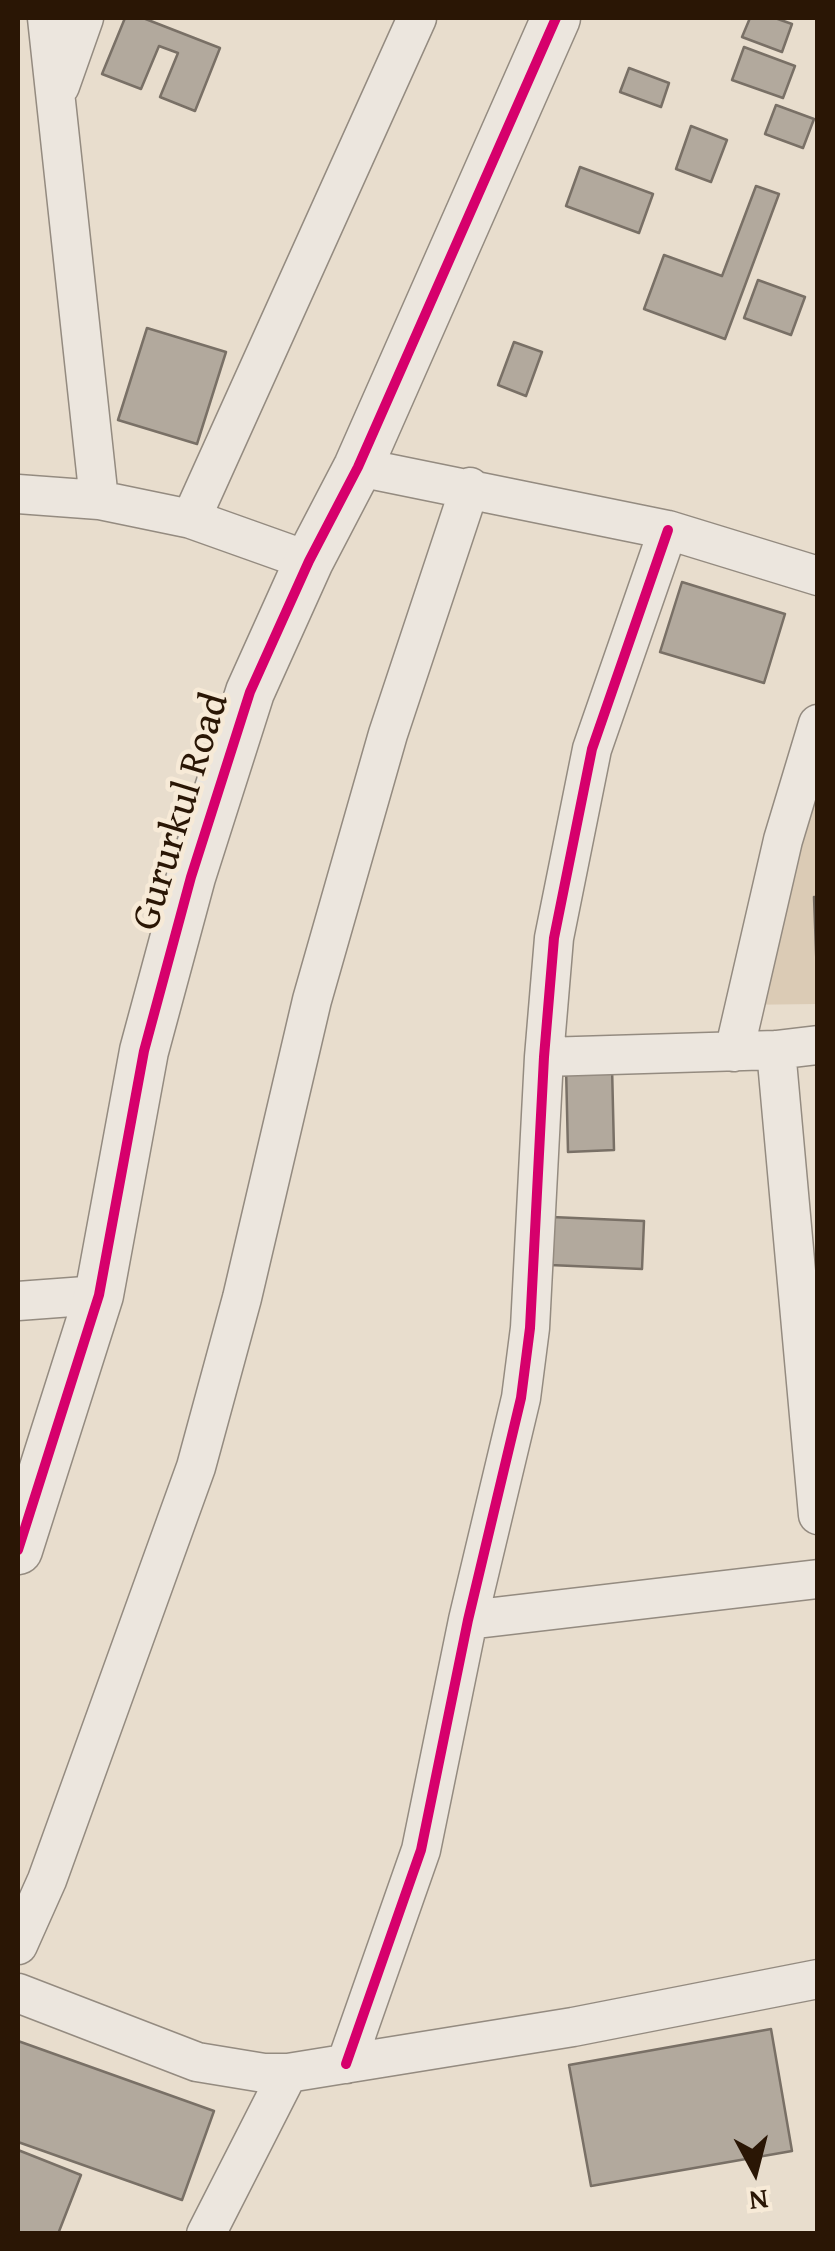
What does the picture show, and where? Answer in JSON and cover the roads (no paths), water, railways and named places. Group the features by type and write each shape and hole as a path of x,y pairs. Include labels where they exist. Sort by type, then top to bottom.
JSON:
{"street":[{"path":"47,18 99,500"},
{"path":"57,92 84,18"},
{"path":"191,519 417,18"},
{"name":"Gururkul Road","path":"18,1550 99,1295 144,1051 190,877 250,692 309,561 358,467 556,18"},
{"path":"358,467 668,530 818,576"},
{"path":"18,1945 47,1880 196,1466 242,1298 318,981 388,734 470,487"},
{"path":"18,494 99,500 191,519 309,561"},
{"path":"346,2064 421,1850 468,1620 520,1398 528,1345 554,938 592,749 668,530"},
{"path":"734,1052 783,840 818,724"},
{"path":"544,1058 734,1052 818,1045"},
{"path":"776,1050 818,1515"},
{"path":"18,1301 99,1295"},
{"path":"468,1620 818,1579"},
{"path":"18,1993 197,2062 264,2073 346,2064 573,2027 818,1979"},
{"path":"206,2234 288,2072"}]}
